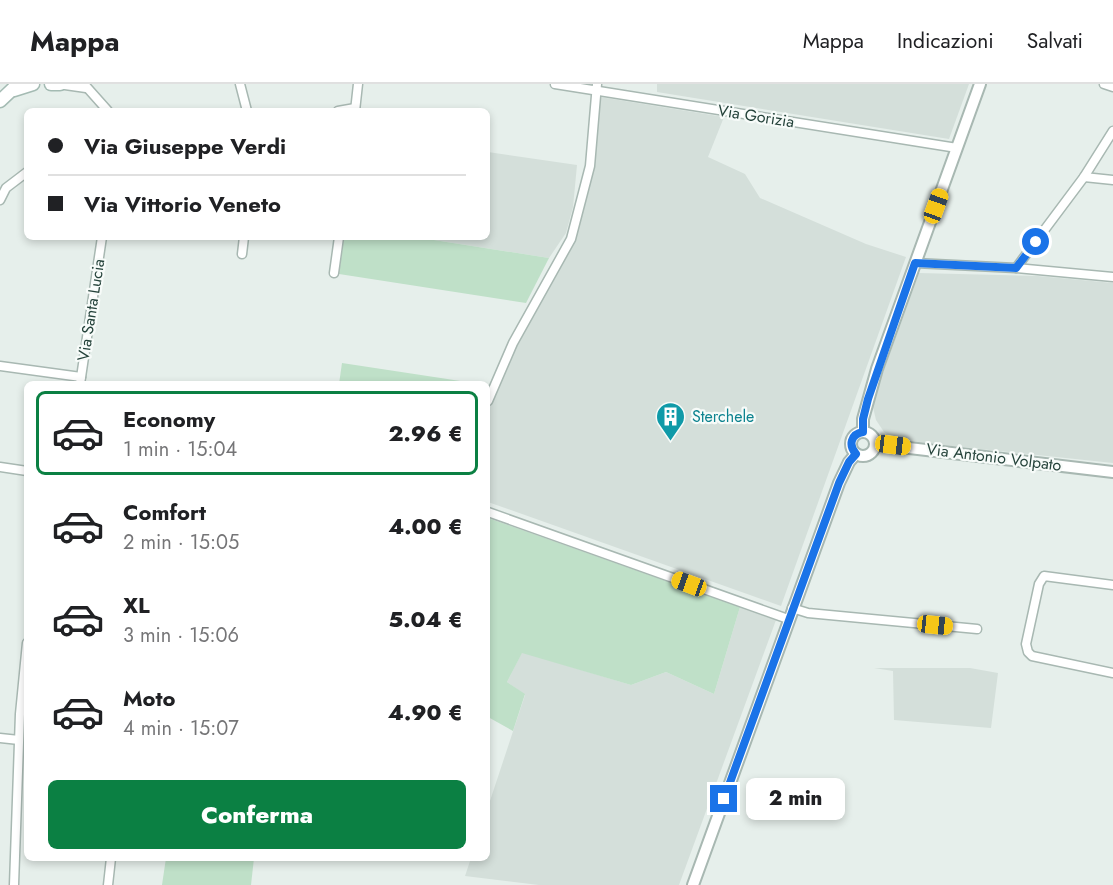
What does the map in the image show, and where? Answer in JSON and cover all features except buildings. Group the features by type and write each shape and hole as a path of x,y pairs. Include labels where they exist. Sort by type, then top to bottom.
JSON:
{"main road":[{"path":"0,101 16,87 33,84"},
{"path":"51,84 59,84"}],"street":[{"path":"59,84 85,86 105,108"},
{"path":"240,84 246,108"},
{"path":"355,108 358,84"},
{"name":"Via Gorizia","path":"555,84 597,87 957,148"},
{"path":"863,432 863,419 871,389 980,84"},
{"path":"1104,84 1113,87"},
{"path":"490,396 513,343 571,239 590,166 597,87"},
{"path":"1016,268 1066,206 1113,131"},
{"path":"0,200 6,188 24,174"},
{"path":"1084,177 1113,180"},
{"name":"Via Santa Lucia","path":"80,381 102,240"},
{"path":"242,255 244,240"},
{"path":"334,273 339,240"},
{"path":"915,263 1113,276"},
{"path":"0,366 80,381"},
{"path":"863,432 870,434 875,444 870,454 863,456 856,454 851,448 856,434 863,432"},
{"name":"Via Antonio Volpato","path":"875,444 1113,472"},
{"path":"693,885 842,474 856,454"},
{"path":"0,467 24,471"},
{"path":"490,513 788,619"},
{"path":"1113,585 1044,576 1039,584 1026,644 1032,656 1113,673"},
{"path":"792,608 808,613 977,629"},
{"path":"14,885 23,800 19,740 24,679"},
{"path":"0,738 19,740"},
{"path":"108,885 111,861"}],"shaded area":[{"path":"657,84 969,84 949,139 657,92"},
{"path":"600,97 724,117 708,157 745,174 760,198 866,244 906,257 781,606 490,503 490,401 580,216 590,182"},
{"path":"490,152 577,165 573,207 566,233 549,258 434,240 490,240"},
{"path":"919,273 1038,276 1113,283 1113,463 933,444 897,439 884,432 876,420 872,403"},
{"path":"740,607 776,620 679,885 539,885 465,876 470,861 490,861 490,801 525,695 507,682 522,652 631,685 666,672 714,694"},
{"path":"874,668 970,668 998,673 991,728 894,720 893,671"}],"green space":[{"path":"344,240 434,240 549,258 526,303 339,274"},
{"path":"342,363 460,381 339,381"},
{"path":"490,519 740,607 714,694 666,672 631,685 522,653 507,682 525,694 513,731 490,718"},
{"path":"166,861 254,861 251,885 162,885"}],"place":[{"name":"Sterchele","path":"671,442"}],"route":[{"path":"724,799 842,474 856,454 851,448 852,440 856,434 863,432 863,419 868,399 915,263 1016,268 1036,242"}]}
